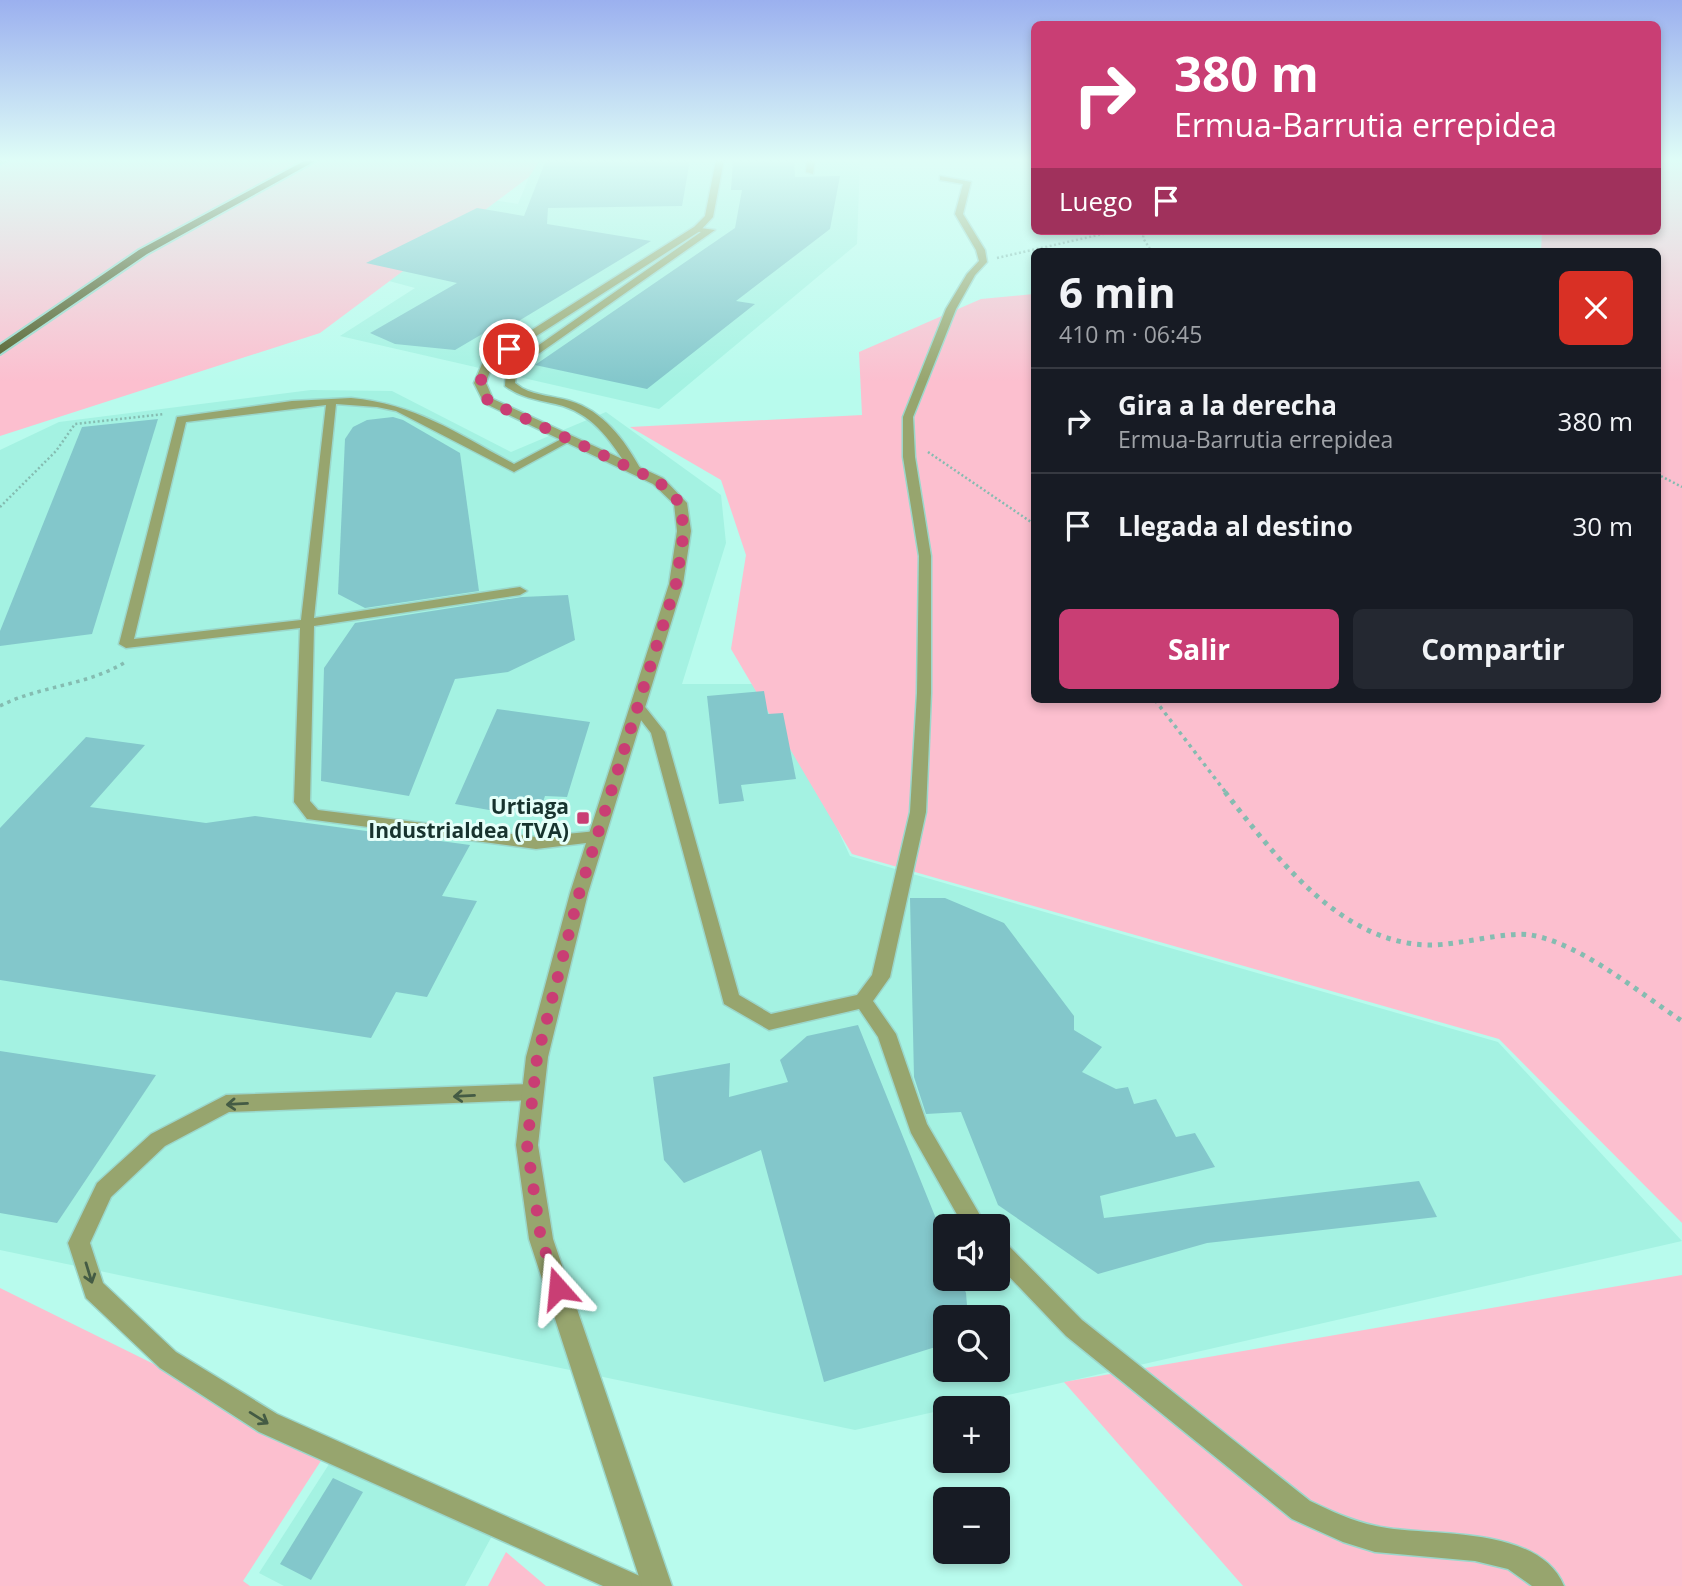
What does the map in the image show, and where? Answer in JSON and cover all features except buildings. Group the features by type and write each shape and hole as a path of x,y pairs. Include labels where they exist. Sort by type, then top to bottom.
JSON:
{"highway":[{"path":"0,350 143,252 176,234"}],"street":[{"path":"657,1586 541,1239 527,1145 537,1058 597,837 676,584 684,531 680,503 658,481 634,468 488,401 480,383 486,366 689,234"},
{"path":"634,468 617,436 574,407 525,397 509,384 512,369 704,234"}],"lane":[{"path":"636,706 658,732 731,999 769,1022 863,1001 881,977 918,811 924,693 925,556 908,438 908,417 935,344 971,274 983,262 983,253 971,234"},
{"path":"520,591 307,623 126,645 181,419 331,403 368,404 398,409 514,469 571,438"},
{"path":"331,403 307,623 302,802 313,815 536,843 597,837"},
{"path":"863,1001 887,1034 918,1127 968,1214"},
{"path":"533,1092 226,1104 158,1140 104,1190 79,1243 94,1290 168,1360 268,1423 633,1586"},
{"path":"1010,1262 1074,1328 1301,1510 1342,1531 1388,1541 1500,1550 1545,1578 1551,1586"}],"path":[{"path":"1043,248 1099,235"},
{"path":"983,262 1031,251"},
{"path":"0,507 57,451 75,424 162,414 181,419"},
{"path":"908,438 1031,522"},
{"path":"1661,476 1682,487"},
{"path":"0,706 28,693 87,682 112,672 128,660 134,643"},
{"path":"1157,703 1270,845 1318,897 1346,920 1388,940 1440,946 1529,934 1555,940 1682,1021"}],"shaded area":[{"path":"0,234 453,234 320,333 0,436"},
{"path":"409,234 857,234 857,244 659,409 340,336 415,288 341,268"},
{"path":"1682,234 1682,1223 1499,1039 852,854 731,649 746,555 721,480 630,427 862,415 859,352 981,299 1031,294 1031,703 1661,703 1661,248 1541,248 1542,235"},
{"path":"311,390 392,391 511,452 606,412 721,495 726,543 682,684 770,684 850,856 1498,1042 1682,1241 1004,1396 933,1396 933,1412 855,1430 0,1250 0,450 59,422"},
{"path":"1682,1275 1682,1586 1243,1586 1064,1382"},
{"path":"0,1288 328,1450 243,1581 250,1586 0,1586"},
{"path":"333,1458 493,1534 465,1586 284,1586 259,1573"},
{"path":"506,1552 546,1586 488,1586"}],"place":[{"name":"Urtiaga Industrialdea (TVA)","path":"583,818"}],"route":[{"path":"509,349 486,366 480,383 488,401 658,481 680,503 684,531 676,584 579,894 537,1058 527,1145 541,1239 558,1288"}]}
